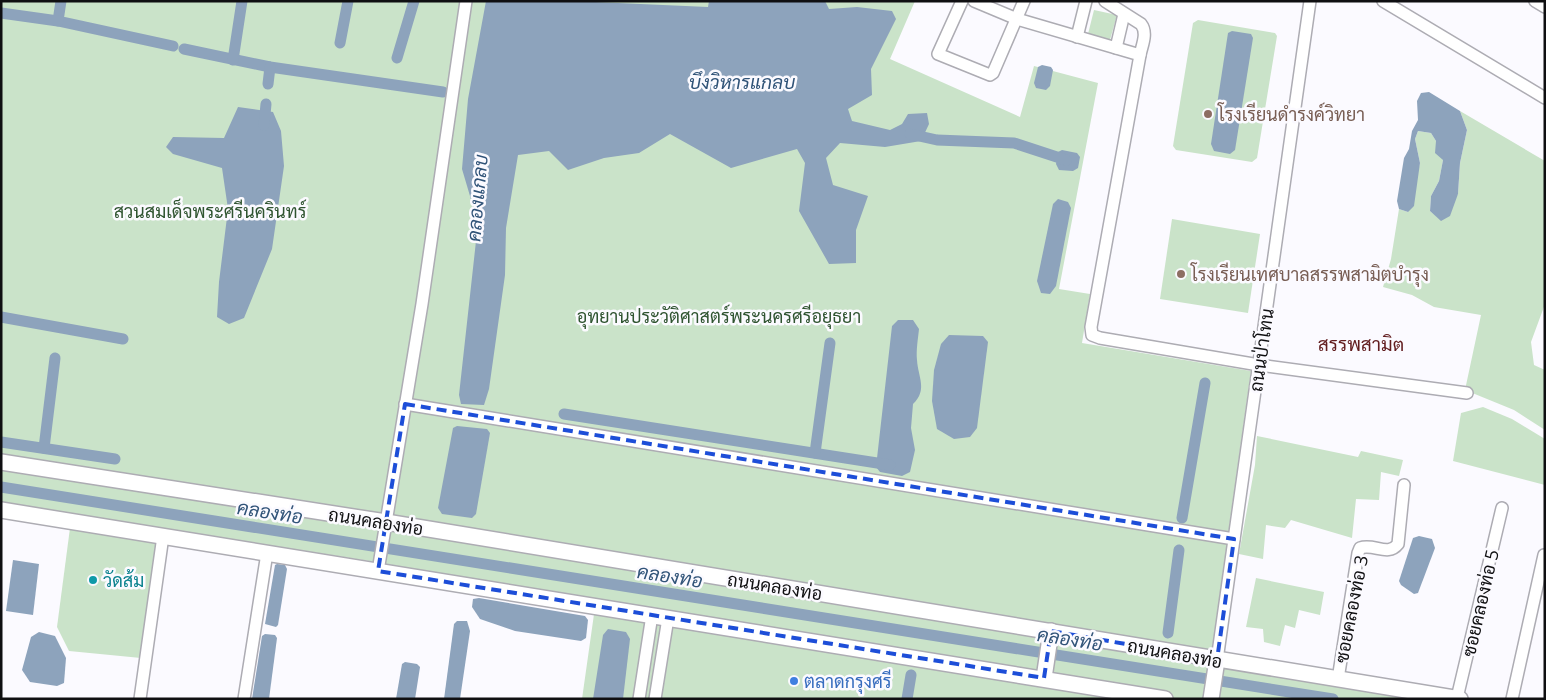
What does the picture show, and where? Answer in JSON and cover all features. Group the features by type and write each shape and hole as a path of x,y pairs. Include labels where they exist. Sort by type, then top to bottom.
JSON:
{"street":[{"path":"379,565 422,304 466,1"},
{"path":"962,1 938,54 990,75 993,73 1024,1"},
{"path":"974,1 1017,19 1140,55"},
{"path":"1077,37 1086,1"},
{"path":"1105,1 1141,24 1145,34 1091,327 1092,336 1259,365 1467,393"},
{"name":"ถนนป่าโทน","path":"1211,697 1310,1"},
{"path":"1383,1 1545,98"},
{"path":"1535,1 1545,7"},
{"path":"1116,48 1124,14"},
{"path":"406,404 1234,539"},
{"name":"ถนนคลองท่อ","path":"1,462 385,528 1051,634 1216,663 1338,679 1459,698"},
{"name":"ซอยคลองท่อ 3","path":"1338,679 1358,553 1360,548 1366,546 1389,551 1398,544 1404,486"},
{"name":"ซอยคลองท่อ 5","path":"1459,698 1502,508"},
{"path":"1,510 267,553 379,565 668,618 1045,675 1165,699"},
{"path":"140,699 163,536"},
{"path":"244,699 267,553"},
{"path":"1512,699 1544,554"},
{"path":"639,699 652,615"},
{"path":"655,699 668,618"},
{"path":"1045,675 1051,634"}],"highlighted area":[{"path":"405,404 1234,539 1217,660 1051,631 1044,678 378,571"}],"green space":[{"name":"อุทยานประวัติศาสตร์พระนครศรีอยุธยา","path":"1,1 915,1 890,59 1020,117 1034,66 1098,83 1059,289 1090,294 1082,343 1251,371 1210,664 1426,699 582,699 596,600 369,561 1,503"},
{"path":"1094,10 1117,15 1110,40 1088,34"},
{"path":"1198,20 1275,33 1277,36 1257,158 1252,162 1176,150 1173,146 1193,23"},
{"path":"1460,111 1545,161 1545,304 1531,342 1534,365 1545,370 1545,430 1514,410 1465,390 1481,315 1434,307 1412,295 1383,287 1391,259 1399,209 1408,212 1420,163 1415,139 1418,131 1431,133 1443,160 1439,181 1431,196 1430,211 1441,220 1458,194 1460,163 1467,130"},
{"path":"1172,219 1260,234 1248,313 1160,299"},
{"path":"1483,407 1512,419 1545,439 1545,485 1453,461 1461,413"},
{"path":"1257,436 1358,457 1361,451 1403,460 1399,476 1381,472 1379,500 1356,499 1352,538 1291,520 1285,528 1266,525 1263,559 1239,554 1255,465"},
{"path":"70,528 158,542 141,658 69,651 57,627"},
{"path":"1256,578 1324,592 1320,615 1299,610 1295,628 1285,625 1280,646 1264,642 1263,629 1246,627"}],"water":[{"name":"บึงวิหารแกลบ","path":"486,1 573,1 708,7 709,1 825,1 829,9 857,7 892,11 896,19 871,69 872,95 848,109 852,121 890,130 902,124 908,114 927,113 929,124 921,141 885,147 840,143 826,158 833,185 868,196 856,230 856,263 829,264 799,211 805,163 797,149 731,168 670,134 639,153 604,158 568,170 549,151 518,155 506,228 505,275 489,389 484,405 461,404 459,395 478,223 462,169 468,99"},
{"path":"1232,31 1251,34 1253,38 1235,150 1230,154 1214,151 1211,144 1228,33"},
{"path":"1042,65 1051,67 1053,70 1050,86 1046,90 1036,88 1034,83 1038,67"},
{"path":"1429,92 1460,111 1467,130 1460,163 1458,194 1450,216 1441,221 1430,211 1431,196 1439,181 1443,160 1435,153 1436,141 1431,133 1418,131 1415,139 1420,163 1414,206 1408,212 1399,209 1397,201 1404,158 1409,149 1412,131 1418,120 1417,101 1421,93"},
{"path":"238,107 273,112 281,131 284,166 272,249 244,318 229,324 217,317 219,282 228,209 222,168 173,154 166,147 173,137 224,138"},
{"path":"1062,150 1077,153 1080,157 1078,168 1073,171 1059,170 1056,164 1058,152"},
{"path":"1058,199 1068,202 1071,208 1056,286 1050,294 1041,293 1037,281 1053,204"},
{"path":"898,320 913,320 919,329 917,356 921,383 920,394 913,404 911,428 915,450 910,472 902,476 880,472 876,467 892,326"},
{"path":"949,335 983,336 988,342 977,428 970,437 954,439 937,429 932,401 934,370 941,344"},
{"path":"457,426 487,429 490,433 476,514 472,518 442,514 438,508 453,428"},
{"path":"1419,536 1432,539 1435,548 1418,593 1414,594 1401,585 1399,581 1413,538"},
{"path":"13,560 39,564 33,615 6,611"},
{"path":"275,565 285,565 287,569 278,625 276,627 265,624"},
{"path":"479,598 585,616 588,620 586,638 581,641 515,631 480,619 472,607 473,599"},
{"path":"457,621 467,621 470,631 460,699 444,699 454,624"},
{"path":"608,629 626,632 630,639 623,699 593,699 603,635"},
{"path":"39,632 55,636 66,658 64,683 57,686 30,682 22,670 31,637"},
{"path":"265,634 275,635 277,638 269,699 252,699 262,636"},
{"path":"405,662 417,664 420,667 415,699 396,699 402,664"}],"waterway":[{"path":"61,1 58,21 173,46"},
{"path":"233,60 242,1"},
{"path":"340,43 348,1"},
{"path":"397,58 414,1"},
{"path":"1,13 58,21"},
{"path":"184,49 270,67 443,92"},
{"path":"268,84 270,67"},
{"path":"264,125 266,104"},
{"path":"910,134 937,140 1014,143 1066,160"},
{"path":"1,317 123,339"},
{"path":"815,453 830,343"},
{"path":"44,448 55,358"},
{"path":"1182,518 1205,383"},
{"path":"564,414 890,465"},
{"path":"1,442 115,459"},
{"name":"คลองท่อ","path":"1,487 1333,699"},
{"path":"1168,633 1179,550"},
{"path":"907,699 911,675"}],"place":[{"name":"โรงเรียนดำรงค์วิทยา","path":"1208,114"},
{"name":"โรงเรียนเทศบาลสรรพสามิตบำรุง","path":"1181,274"},
{"name":"วัดส้ม","path":"93,580"},
{"name":"ตลาดกรุงศรี","path":"794,681"}],"district":[{"name":"สรรพสามิต","path":"1361,344"}],"water label":[{"name":"คลองแกลบ","path":"477,198"}],"park label":[{"name":"สวนสมเด็จพระศรีนครินทร์","path":"210,211"}]}
